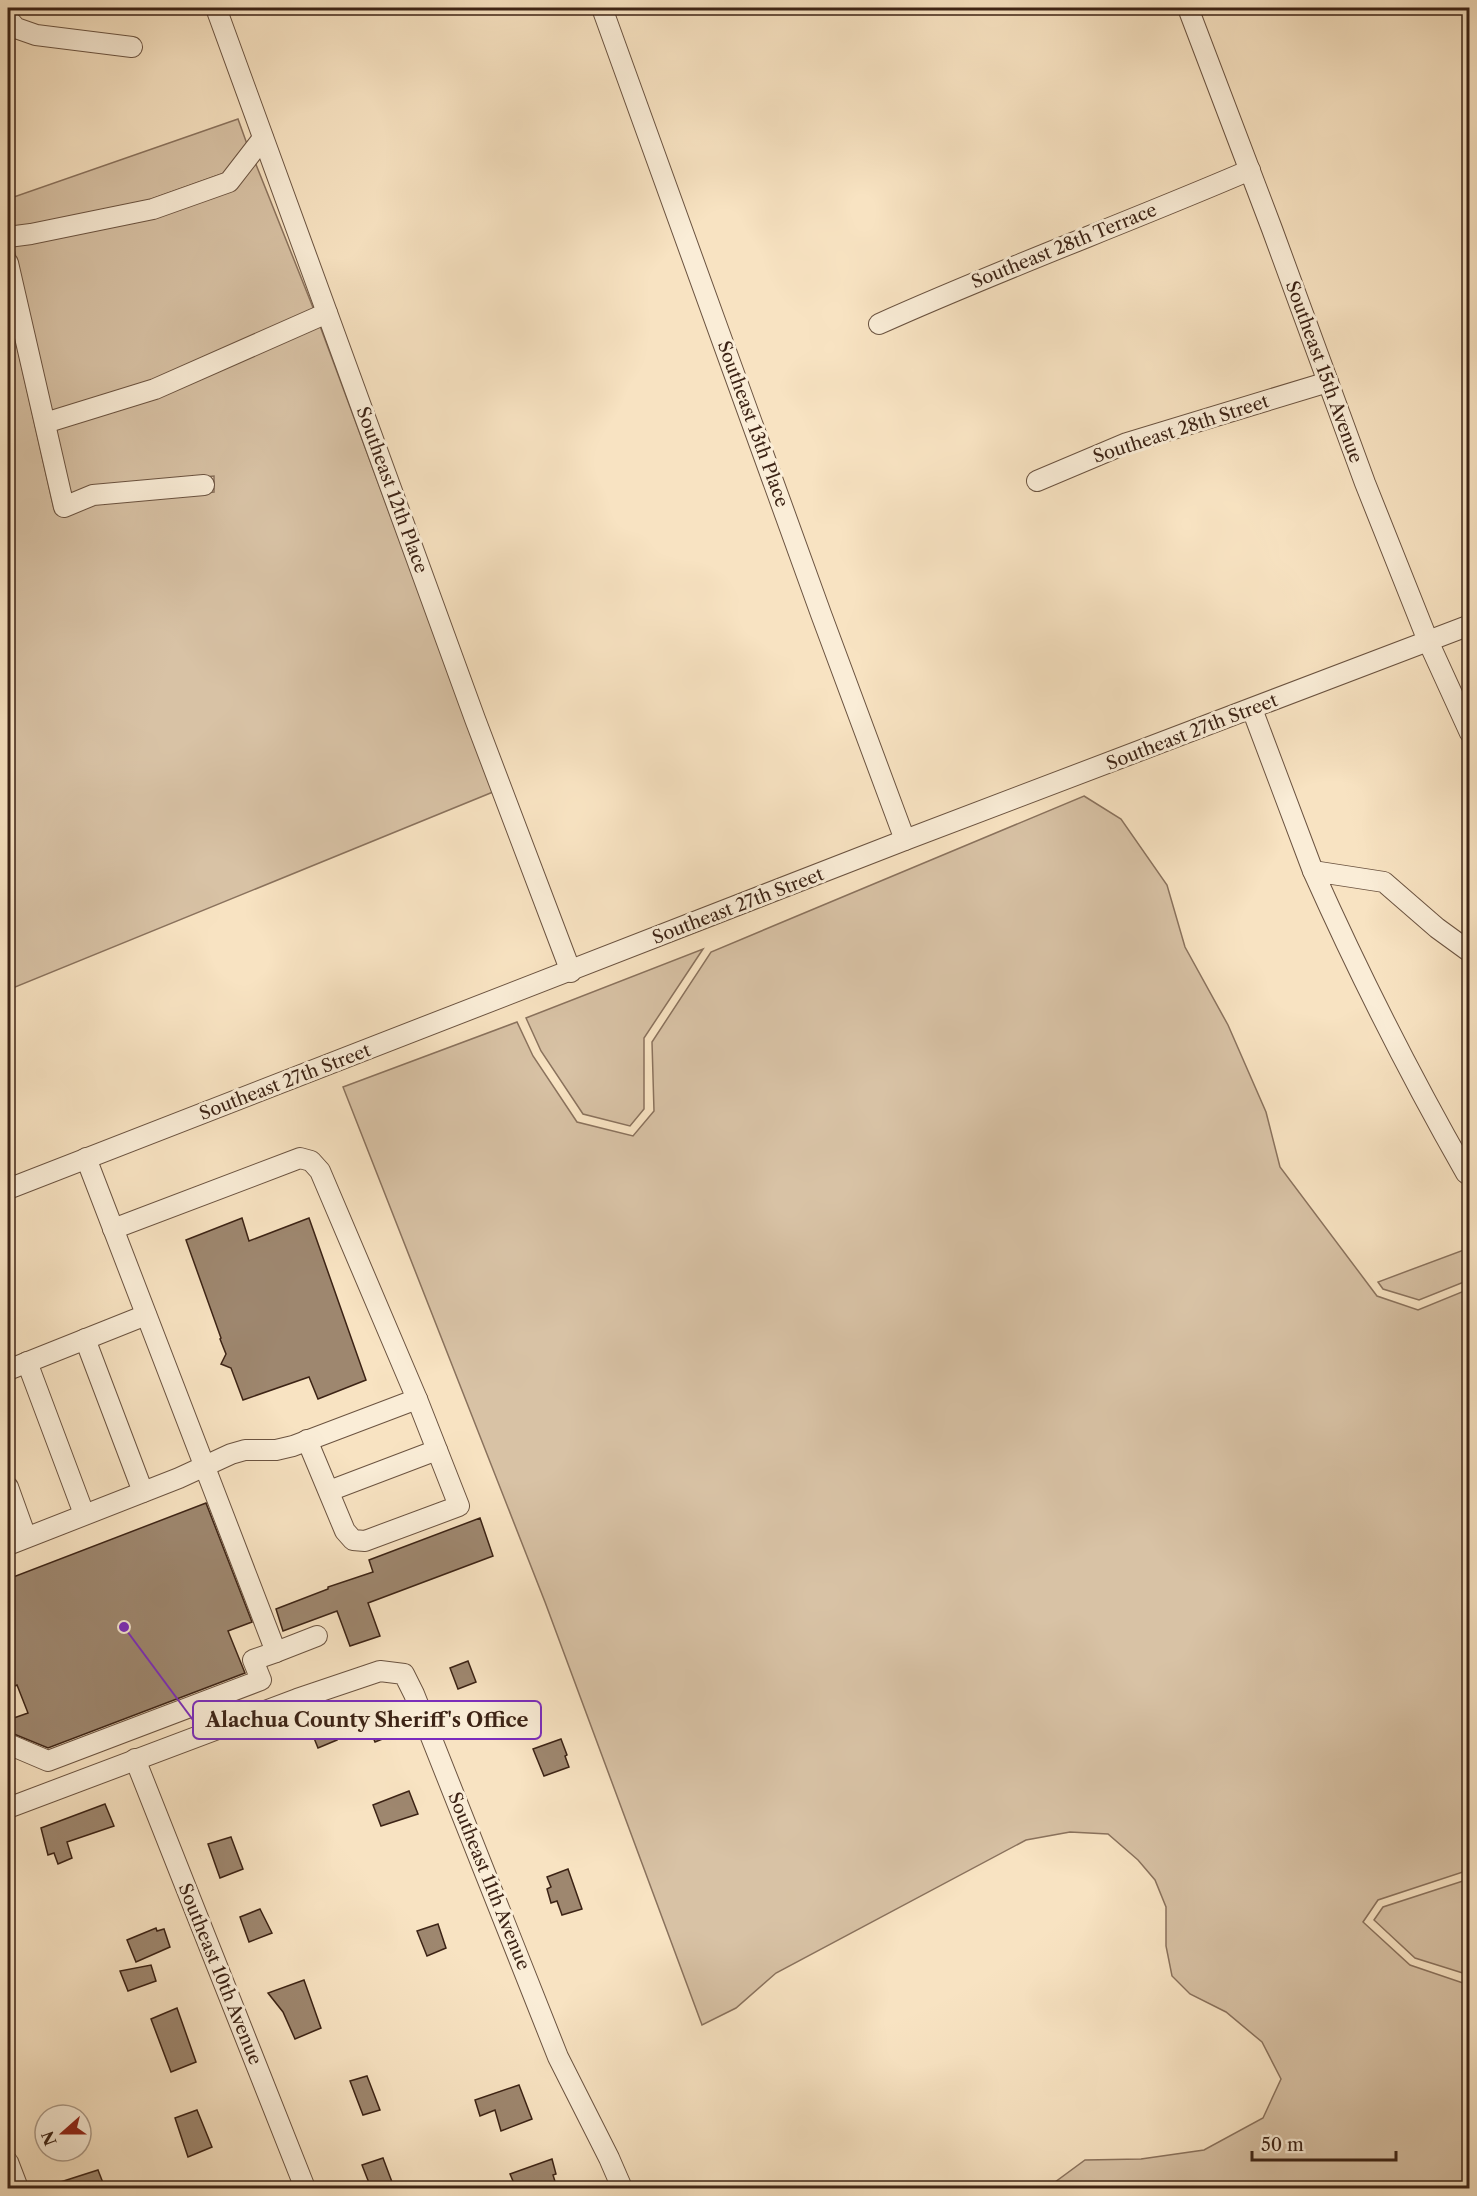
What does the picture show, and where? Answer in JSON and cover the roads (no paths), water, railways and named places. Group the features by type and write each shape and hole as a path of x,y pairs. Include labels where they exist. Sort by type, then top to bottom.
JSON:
{"street":[{"name":"Southeast 12th Place","path":"216,8 475,719 571,972"},
{"name":"Southeast 13th Place","path":"602,8 905,840"},
{"name":"Southeast 15th Avenue","path":"1188,8 1365,483 1428,641 1470,732"},
{"path":"8,19 16,28 36,35 132,47"},
{"path":"8,237 153,209 229,182 263,138"},
{"name":"Southeast 28th Terrace","path":"879,324 971,283 1143,216 1250,170"},
{"path":"8,263 64,507 93,495 204,485"},
{"path":"45,423 155,389 327,313"},
{"name":"Southeast 28th Street","path":"1037,481 1127,443 1328,382"},
{"name":"Southeast 27th Street","path":"8,1189 571,972 905,840 1470,625"},
{"path":"1252,709 1313,871 1348,950 1431,1112 1466,1173 1470,1176"},
{"path":"1313,871 1384,882 1437,928 1470,952"},
{"path":"86,1158 276,1652"},
{"path":"113,1229 300,1158 311,1161 320,1171 417,1399 459,1506 364,1541 353,1540 345,1531 308,1440"},
{"path":"8,1370 146,1315"},
{"path":"85,1339 143,1492"},
{"path":"27,1362 84,1514"},
{"path":"8,1487 17,1541 245,1450 276,1450 417,1399"},
{"path":"329,1491 437,1450"},
{"path":"8,1744 48,1761 261,1680 253,1660 317,1636"},
{"name":"Southeast 11th Avenue","path":"135,1760 297,1699 380,1671 404,1674 466,1821 558,2057 622,2188"},
{"path":"8,1808 135,1760"},
{"name":"Southeast 10th Avenue","path":"135,1760 305,2188"},
{"path":"8,2162 18,2188"}],"place":[{"name":"Alachua County Sheriff's Office","path":"124,1627"}]}
